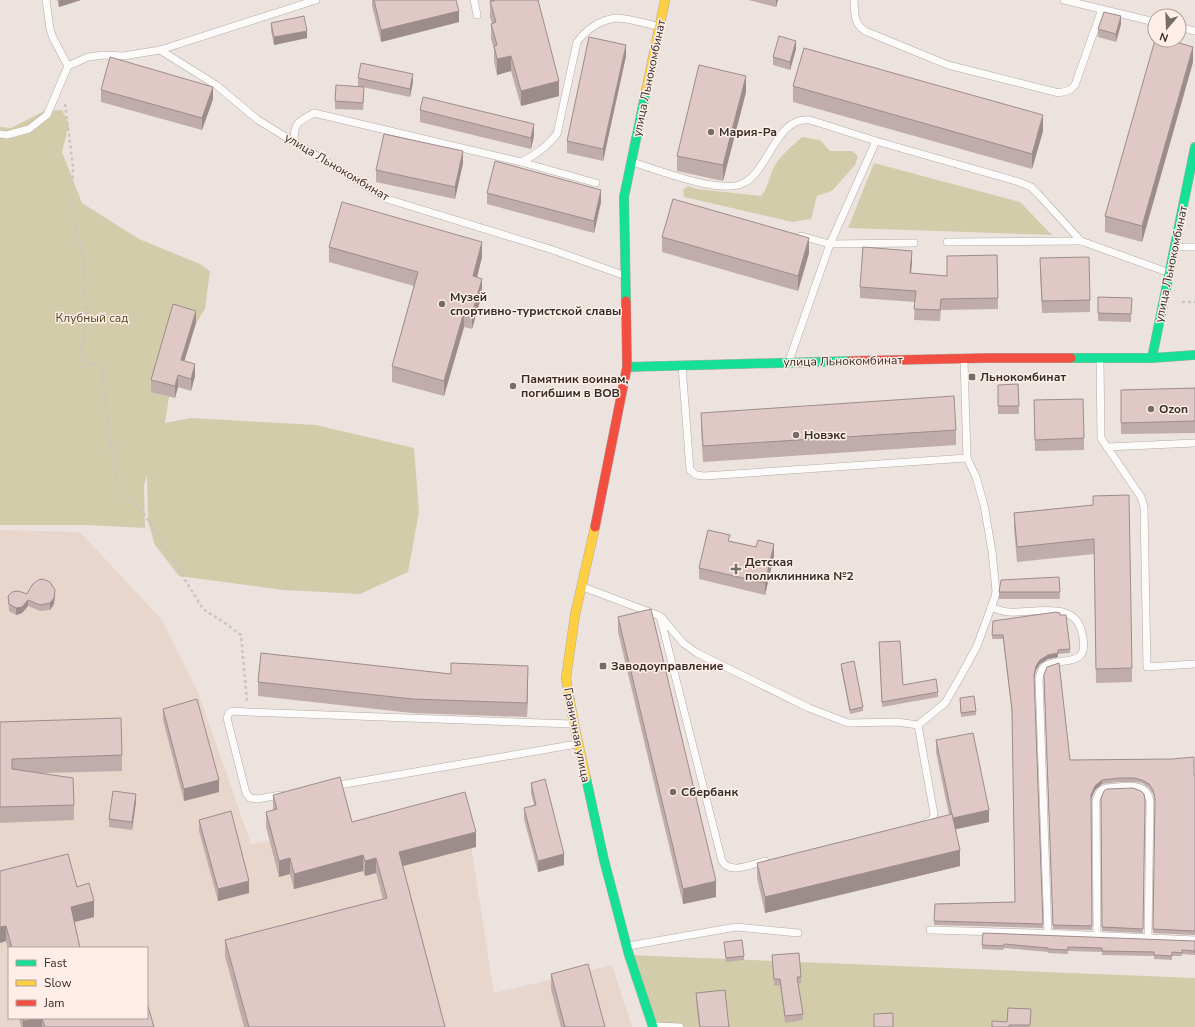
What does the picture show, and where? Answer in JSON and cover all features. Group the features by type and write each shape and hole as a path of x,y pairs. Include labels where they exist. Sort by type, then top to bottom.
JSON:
{"street":[{"name":"улица Льнокомбинат","path":"665,0 624,197 627,367 964,358 1152,358 1195,356"},
{"name":"улица Льнокомбинат","path":"1152,358 1195,147"},
{"name":"Граничная улица","path":"627,367 575,615 566,678 578,744 604,860 626,946 653,1026"}],"lane":[{"path":"46,0 50,29 53,38 68,66"},
{"path":"0,134 13,134 29,129 47,115 68,66 88,57 104,55 123,56 160,50 316,0"},
{"path":"474,0 477,15"},
{"path":"854,0 855,18 858,26 865,31 948,65 1060,93 1070,90 1075,85 1102,9"},
{"path":"1064,0 1147,20"},
{"path":"521,162 536,155 557,134 577,42 585,32 602,22 617,18 660,27"},
{"name":"улица Льнокомбинат","path":"160,50 216,85 258,120 387,199 550,250 625,276"},
{"path":"294,142 294,130 300,121 314,113 521,162 596,183"},
{"path":"631,162 707,184 726,187 740,185 751,179 782,133 797,121 804,119 810,120 876,141 1019,182 1031,187 1082,241"},
{"path":"788,363 830,244 876,141"},
{"path":"793,234 830,244 914,243"},
{"path":"947,242 1082,241 1169,273"},
{"path":"1174,247 1195,247"},
{"path":"581,587 660,616 683,643 697,653 809,708 848,722 897,722 918,725 945,703 977,646 996,591 992,550 984,504 976,477 967,458 964,358"},
{"path":"1100,358 1101,438 1141,498 1144,507 1147,666 1195,664"},
{"path":"682,366 690,470 696,475 704,476 967,458"},
{"path":"1107,446 1195,443"},
{"path":"991,608 1008,612 1055,610 1067,613 1076,618 1079,622 1084,640 1082,653 1079,657 1074,660 1050,663 1041,670 1039,679 1048,934"},
{"path":"660,616 722,861 724,865 733,869 771,860"},
{"path":"288,793 257,799 250,798 246,793 227,718 229,713 233,711 574,724"},
{"path":"915,825 930,821 934,814 918,725"},
{"path":"327,787 578,744"},
{"path":"1097,936 1096,802 1098,794 1101,789 1106,788 1136,787 1147,791 1150,796 1148,938"},
{"path":"626,946 736,927 798,933"},
{"path":"930,930 1195,940"},
{"path":"653,1026 680,1027"}],"path":[{"path":"65,104 73,166 72,209 84,260 86,322 81,350 86,364 101,365 118,487 145,515 203,609 241,635 248,712"}],"shaded area":[{"path":"0,530 80,532 162,620 198,692 251,844 465,807 494,993 612,965 632,1027 0,1027"}],"green space":[{"name":"Клубный сад","path":"62,110 69,124 62,152 82,203 139,239 200,264 210,271 205,309 175,358 165,423 191,418 316,425 414,448 419,512 408,572 360,594 284,590 179,576 155,545 148,522 147,475 144,485 145,528 86,525 0,525 0,127 11,128 44,111"},
{"path":"802,137 820,140 830,151 852,151 858,156 855,165 832,191 817,196 811,219 792,222 684,197 683,190 688,186 697,189 761,196 776,163 786,151"},
{"path":"874,163 1020,202 1052,235 848,228"},
{"path":"629,955 1195,978 1195,1027 653,1027"}],"building":[{"path":"374,0 456,0 459,11 381,30"},
{"path":"538,0 559,81 521,91 511,56 497,59 494,46 497,45 491,24 496,22 490,1"},
{"path":"1104,12 1121,16 1116,34 1098,29"},
{"path":"304,16 307,31 274,37 271,23"},
{"path":"779,36 796,41 790,62 773,57"},
{"path":"589,37 626,45 603,149 567,141"},
{"path":"1187,45 1193,47 1142,226 1105,216 1153,48 1187,48"},
{"path":"804,48 1043,115 1032,154 793,86"},
{"path":"110,57 213,87 202,118 101,90"},
{"path":"361,63 413,74 410,89 358,78"},
{"name":"Мария-Ра","path":"699,65 746,76 723,165 677,156"},
{"path":"336,85 364,87 363,103 335,101"},
{"path":"423,97 534,124 531,138 420,110"},
{"path":"384,134 463,151 455,187 376,170"},
{"path":"495,161 601,190 594,221 487,193"},
{"path":"673,199 809,238 798,276 662,237"},
{"path":"342,202 482,242 473,276 482,279 472,314 464,312 444,381 392,366 418,272 329,247"},
{"path":"863,247 912,251 910,273 947,276 947,256 997,255 998,298 941,299 940,310 914,309 916,291 860,287"},
{"path":"1089,257 1090,300 1042,301 1040,258"},
{"path":"1098,297 1132,298 1131,314 1098,313"},
{"path":"173,304 196,311 181,360 195,364 191,379 178,375 175,386 151,380"},
{"path":"1018,384 1019,406 998,406 998,385"},
{"path":"1195,388 1195,421 1121,423 1121,390"},
{"path":"954,396 956,430 703,446 701,413"},
{"path":"1083,399 1084,438 1035,440 1034,400"},
{"path":"1129,495 1132,668 1096,669 1094,539 1017,547 1014,513 1093,505 1093,496"},
{"name":"Детская поликлинника №2","path":"708,530 730,535 728,541 756,547 758,540 774,544 765,583 699,568"},
{"path":"1059,577 1060,592 999,592 1001,580"},
{"path":"43,579 50,582 55,590 54,598 50,603 40,605 28,600 22,607 16,608 9,604 8,596 12,592 18,591 27,594 32,585 38,580"},
{"path":"651,609 716,881 683,889 618,617"},
{"path":"1056,612 1060,613 1060,615 1066,615 1070,649 1058,650 1058,653 1048,655 1040,660 1036,666 1034,675 1043,924 934,921 935,904 1015,902 1012,710 1003,635 992,635 993,621"},
{"path":"900,641 903,685 936,679 938,692 882,702 879,642"},
{"path":"261,653 451,674 451,663 528,666 527,703 412,699 258,682"},
{"path":"854,661 863,707 850,710 841,664"},
{"path":"1059,663 1070,760 1172,759 1194,757 1195,931 1153,929 1155,798 1153,790 1149,784 1134,778 1102,780 1095,786 1091,795 1092,926 1053,925 1044,675 1047,667"},
{"path":"974,696 976,711 961,713 960,698"},
{"path":"197,699 219,780 184,789 163,709"},
{"path":"121,718 122,755 12,759 12,769 73,778 74,805 0,807 0,722"},
{"path":"973,733 989,810 953,818 936,740"},
{"path":"340,777 352,822 465,792 476,832 399,852 445,1027 249,1027 225,940 387,898 376,858 365,861 363,855 294,874 290,858 279,861 266,812 277,809 273,795"},
{"path":"545,779 564,854 538,861 524,808 536,805 531,783"},
{"path":"1133,788 1144,794 1145,800 1143,929 1102,927 1101,798 1104,791 1107,789"},
{"path":"113,791 136,794 132,822 109,819"},
{"path":"231,811 249,881 218,889 199,820"},
{"path":"952,814 960,850 765,897 757,863"},
{"path":"68,854 77,887 89,883 94,901 71,907 80,947 12,947 6,926 0,927 0,871"},
{"path":"983,933 1195,941 1195,951 1182,950 1182,953 1172,952 1172,956 1154,955 1154,952 1102,951 1102,948 1068,947 1068,950 1004,944 1003,946 982,945"},
{"path":"742,940 744,956 726,958 724,942"},
{"path":"799,953 801,977 797,977 803,1014 785,1016 780,979 774,979 772,955"},
{"path":"588,964 605,1027 565,1027 551,974"},
{"path":"725,990 729,1027 700,1027 696,993"},
{"path":"148,1006 154,1027 45,1027 42,1019 148,1019"},
{"path":"1008,1008 1031,1009 1030,1025 992,1027 992,1021 1007,1022"},
{"path":"893,1013 893,1027 874,1027 874,1014"},
{"path":"23,1019 34,1019 23,1021"}],"traffic: fast":[{"path":"626,301 624,197 646,91"},
{"path":"1152,358 1195,147"},
{"path":"1071,358 1152,358 1195,355"},
{"path":"627,367 851,361"},
{"path":"586,778 604,860 629,955 653,1027"}],"traffic: slow":[{"path":"646,91 665,0"},
{"path":"586,778 566,678 575,615 595,527"}],"traffic: jam":[{"path":"595,527 627,367 626,301"},
{"path":"851,361 1071,358"}],"place":[{"name":"Мария-Ра","path":"711,132"},
{"name":"Музей спортивно-туристской славы","path":"442,304"},
{"name":"Льнокомбинат","path":"972,377"},
{"name":"Памятник воинам, погибшим в ВОВ","path":"513,386"},
{"name":"Ozon","path":"1151,409"},
{"name":"Новэкс","path":"796,435"},
{"name":"Детская поликлинника №2","path":"736,569"},
{"name":"Заводоуправление","path":"603,666"},
{"name":"Сбербанк","path":"673,792"}]}
